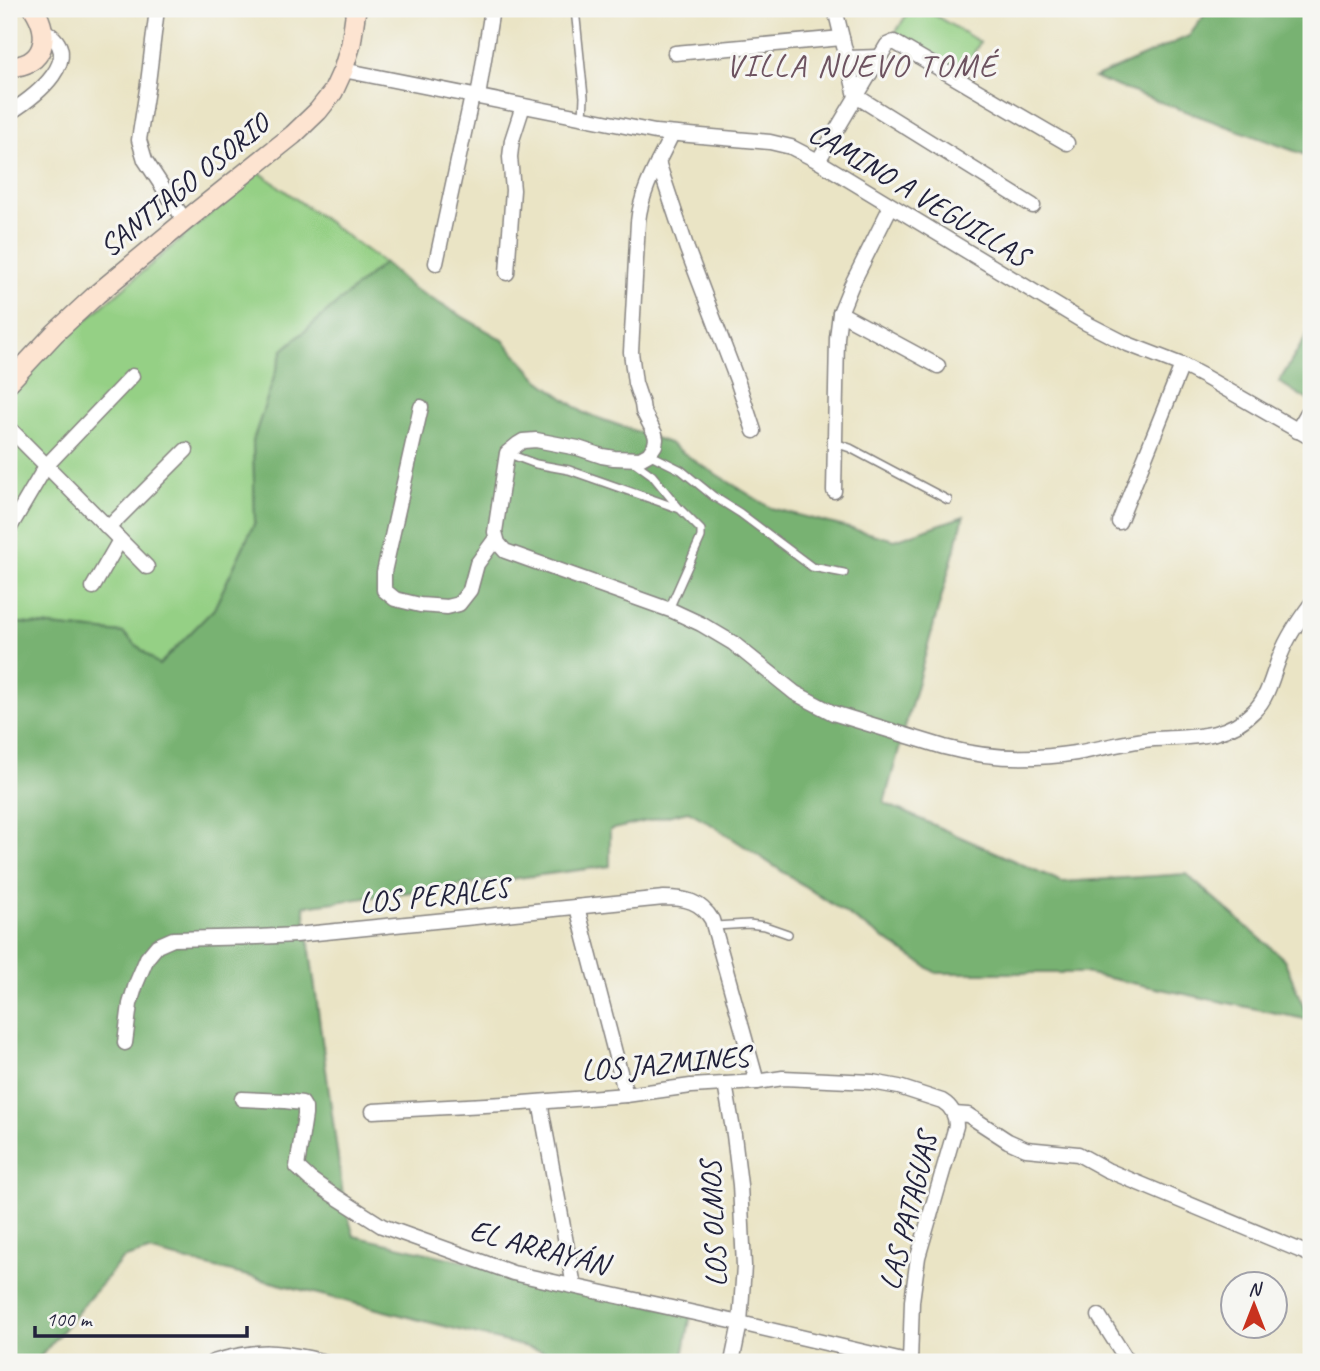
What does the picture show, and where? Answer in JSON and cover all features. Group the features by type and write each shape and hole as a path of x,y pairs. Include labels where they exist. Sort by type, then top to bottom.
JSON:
{"street":[{"path":"9,67 23,65 34,59 41,48 43,30 34,9"},
{"path":"157,9 139,146 145,160 185,221"},
{"name":"SANTIAGO OSORIO","path":"9,382 73,316 302,127 326,101 343,70 351,44 356,9"},
{"path":"436,262 475,96 492,9"},
{"path":"835,9 856,96 1033,206"},
{"path":"10,112 39,91 58,67 61,55 59,48 53,37 43,30"},
{"path":"675,53 842,38"},
{"path":"818,161 888,43 897,42 1067,143"},
{"path":"847,58 879,57"},
{"name":"CAMINO A VEGUILLAS","path":"343,70 673,134 770,142 792,147 1094,328 1182,365 1311,438"},
{"path":"507,273 513,190 510,157 512,140 523,106"},
{"path":"673,134 644,193 639,212 631,352 635,383 643,411 655,434 652,451 640,459 631,459 602,456 578,448 536,440 517,444 507,453 496,527 496,538 501,547 510,553 688,617 733,643 795,693 832,713 962,752 999,758 1073,753 1146,740 1200,737 1227,730 1249,716 1264,699 1288,639 1311,604"},
{"path":"659,162 687,249 754,431"},
{"path":"834,491 837,338 840,313 891,206"},
{"path":"840,313 938,366"},
{"path":"1119,522 1182,365"},
{"path":"9,529 46,466 132,376"},
{"path":"421,407 384,572 384,590 395,599 420,605 447,607 459,604 470,590 477,564 496,538"},
{"path":"1297,431 1311,407"},
{"path":"9,428 147,567"},
{"path":"108,528 186,450"},
{"path":"93,587 120,540"},
{"name":"LOS PERALES","path":"125,1043 130,1004 147,957 157,946 173,939 307,934 664,898 685,899 698,904 709,914 715,926"},
{"path":"577,906 626,1095"},
{"path":"715,926 757,1082"},
{"name":"LOS JAZMINES","path":"373,1111 540,1102 783,1078 872,1082 899,1087 942,1101 954,1114 968,1115 1026,1149 1078,1154 1107,1170 1311,1255"},
{"name":"LOS OLMOS","path":"724,1084 740,1185 744,1266 740,1323 732,1362"},
{"name":"EL ARRAYÁN","path":"242,1099 302,1103 305,1115 297,1167 367,1218 391,1229 513,1273 908,1362"},
{"path":"540,1102 574,1286"},
{"name":"LAS PATAGUAS","path":"908,1362 918,1257 956,1126 954,1114"},
{"path":"1099,1316 1128,1362"},
{"path":"213,1362 240,1354 274,1352 326,1362"}],"lane":[{"path":"575,9 584,97 583,118"},
{"path":"835,443 850,448 948,500"},
{"path":"507,453 536,464 569,470 680,509"},
{"path":"649,454 681,470 812,567 844,573"},
{"path":"631,459 652,475 701,530 701,537 668,610"},
{"path":"715,926 749,924 788,934"}],"green space":[{"path":"910,9 924,9 980,42 962,75 894,35"},
{"path":"1209,9 1311,9 1311,157 1094,78 1189,36"},
{"path":"259,172 384,263 283,350 253,441 255,522 214,609 158,666 123,633 9,622 9,391 23,374"},
{"path":"384,263 411,287 503,340 539,380 584,413 669,443 771,508 895,540 964,516 884,803 1062,882 1186,874 1284,959 1309,1020 1084,973 936,973 688,811 610,830 610,866 304,906 344,1203 354,1236 691,1314 682,1362 585,1362 149,1251 122,1259 36,1362 9,1362 9,622 123,633 159,665 214,609 255,522 253,441 283,350"},
{"path":"1311,328 1311,402 1279,382"}],"district":[{"name":"VILLA NUEVO TOMÉ","path":"862,65"}]}
